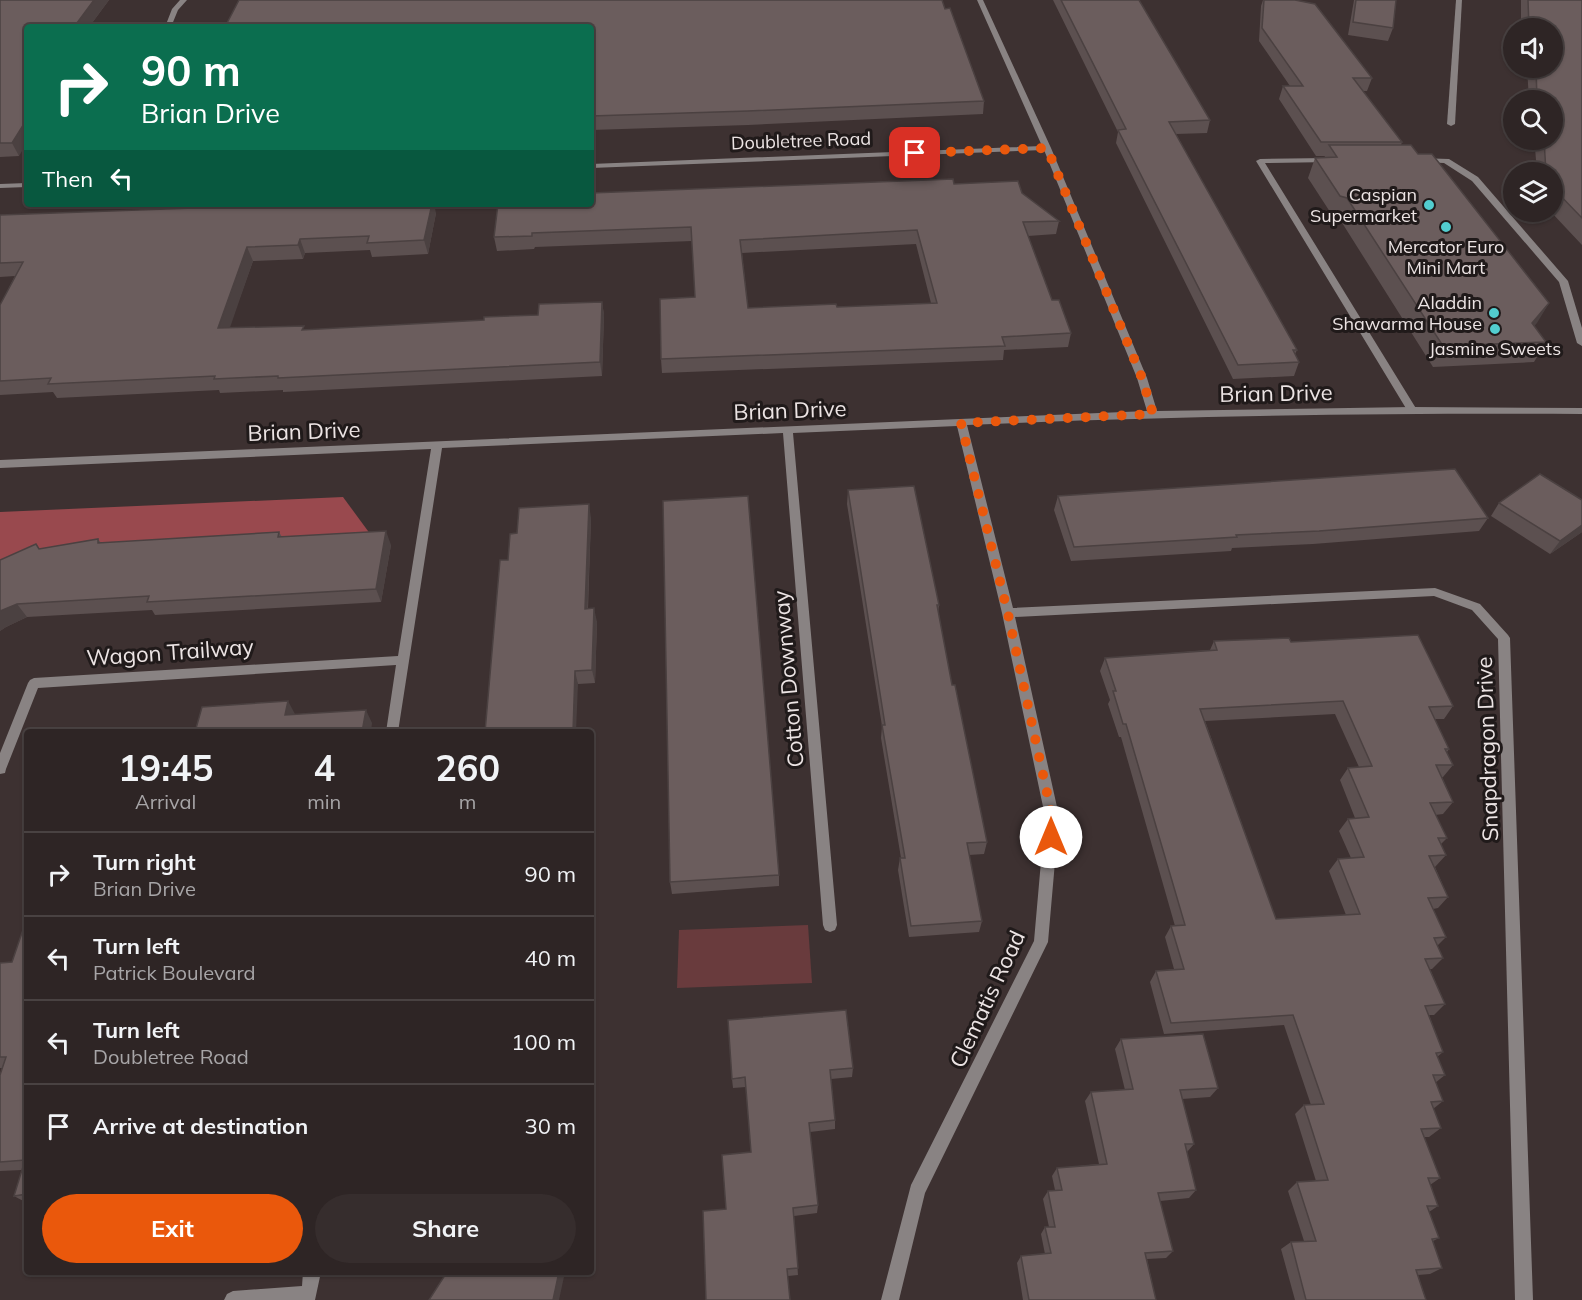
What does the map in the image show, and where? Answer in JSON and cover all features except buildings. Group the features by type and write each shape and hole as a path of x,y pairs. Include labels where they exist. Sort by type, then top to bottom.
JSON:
{"street":[{"path":"169,24 175,9 184,0"},
{"path":"980,0 1047,148 1142,378 1153,414"},
{"path":"1451,124 1459,0"},
{"name":"Doubletree Road","path":"594,166 1047,148"},
{"path":"1344,159 1260,161 1412,410"},
{"path":"1412,160 1446,161 1476,178 1563,281 1582,343"},
{"path":"0,186 24,185"},
{"name":"Brian Drive","path":"0,464 1153,414 1412,410 1582,411"},
{"name":"Clematis Road","path":"890,1300 917,1191 1041,942 1052,816 1008,614 961,423"},
{"name":"Cotton Downway","path":"788,430 830,925"},
{"path":"392,729 437,445"},
{"name":"Snapdragon Drive","path":"1008,614 1435,592 1476,607 1504,638 1524,1300"},
{"name":"Wagon Trailway","path":"0,769 34,683 402,660"},
{"path":"233,1300 309,1294 312,1275"}],"shaded area":[{"path":"343,497 379,546 0,573 0,512"},
{"path":"808,925 812,983 677,988 679,930"}],"place":[{"name":"Caspian Supermarket","path":"1429,205"},
{"name":"Mercator Euro Mini Mart","path":"1446,227"},
{"name":"Aladdin Shawarma House","path":"1494,313"},
{"name":"Jasmine Sweets","path":"1495,329"}],"route":[{"path":"915,153 1047,148 1142,378 1153,414 961,423 1008,614 1052,816 1051,837"}]}
